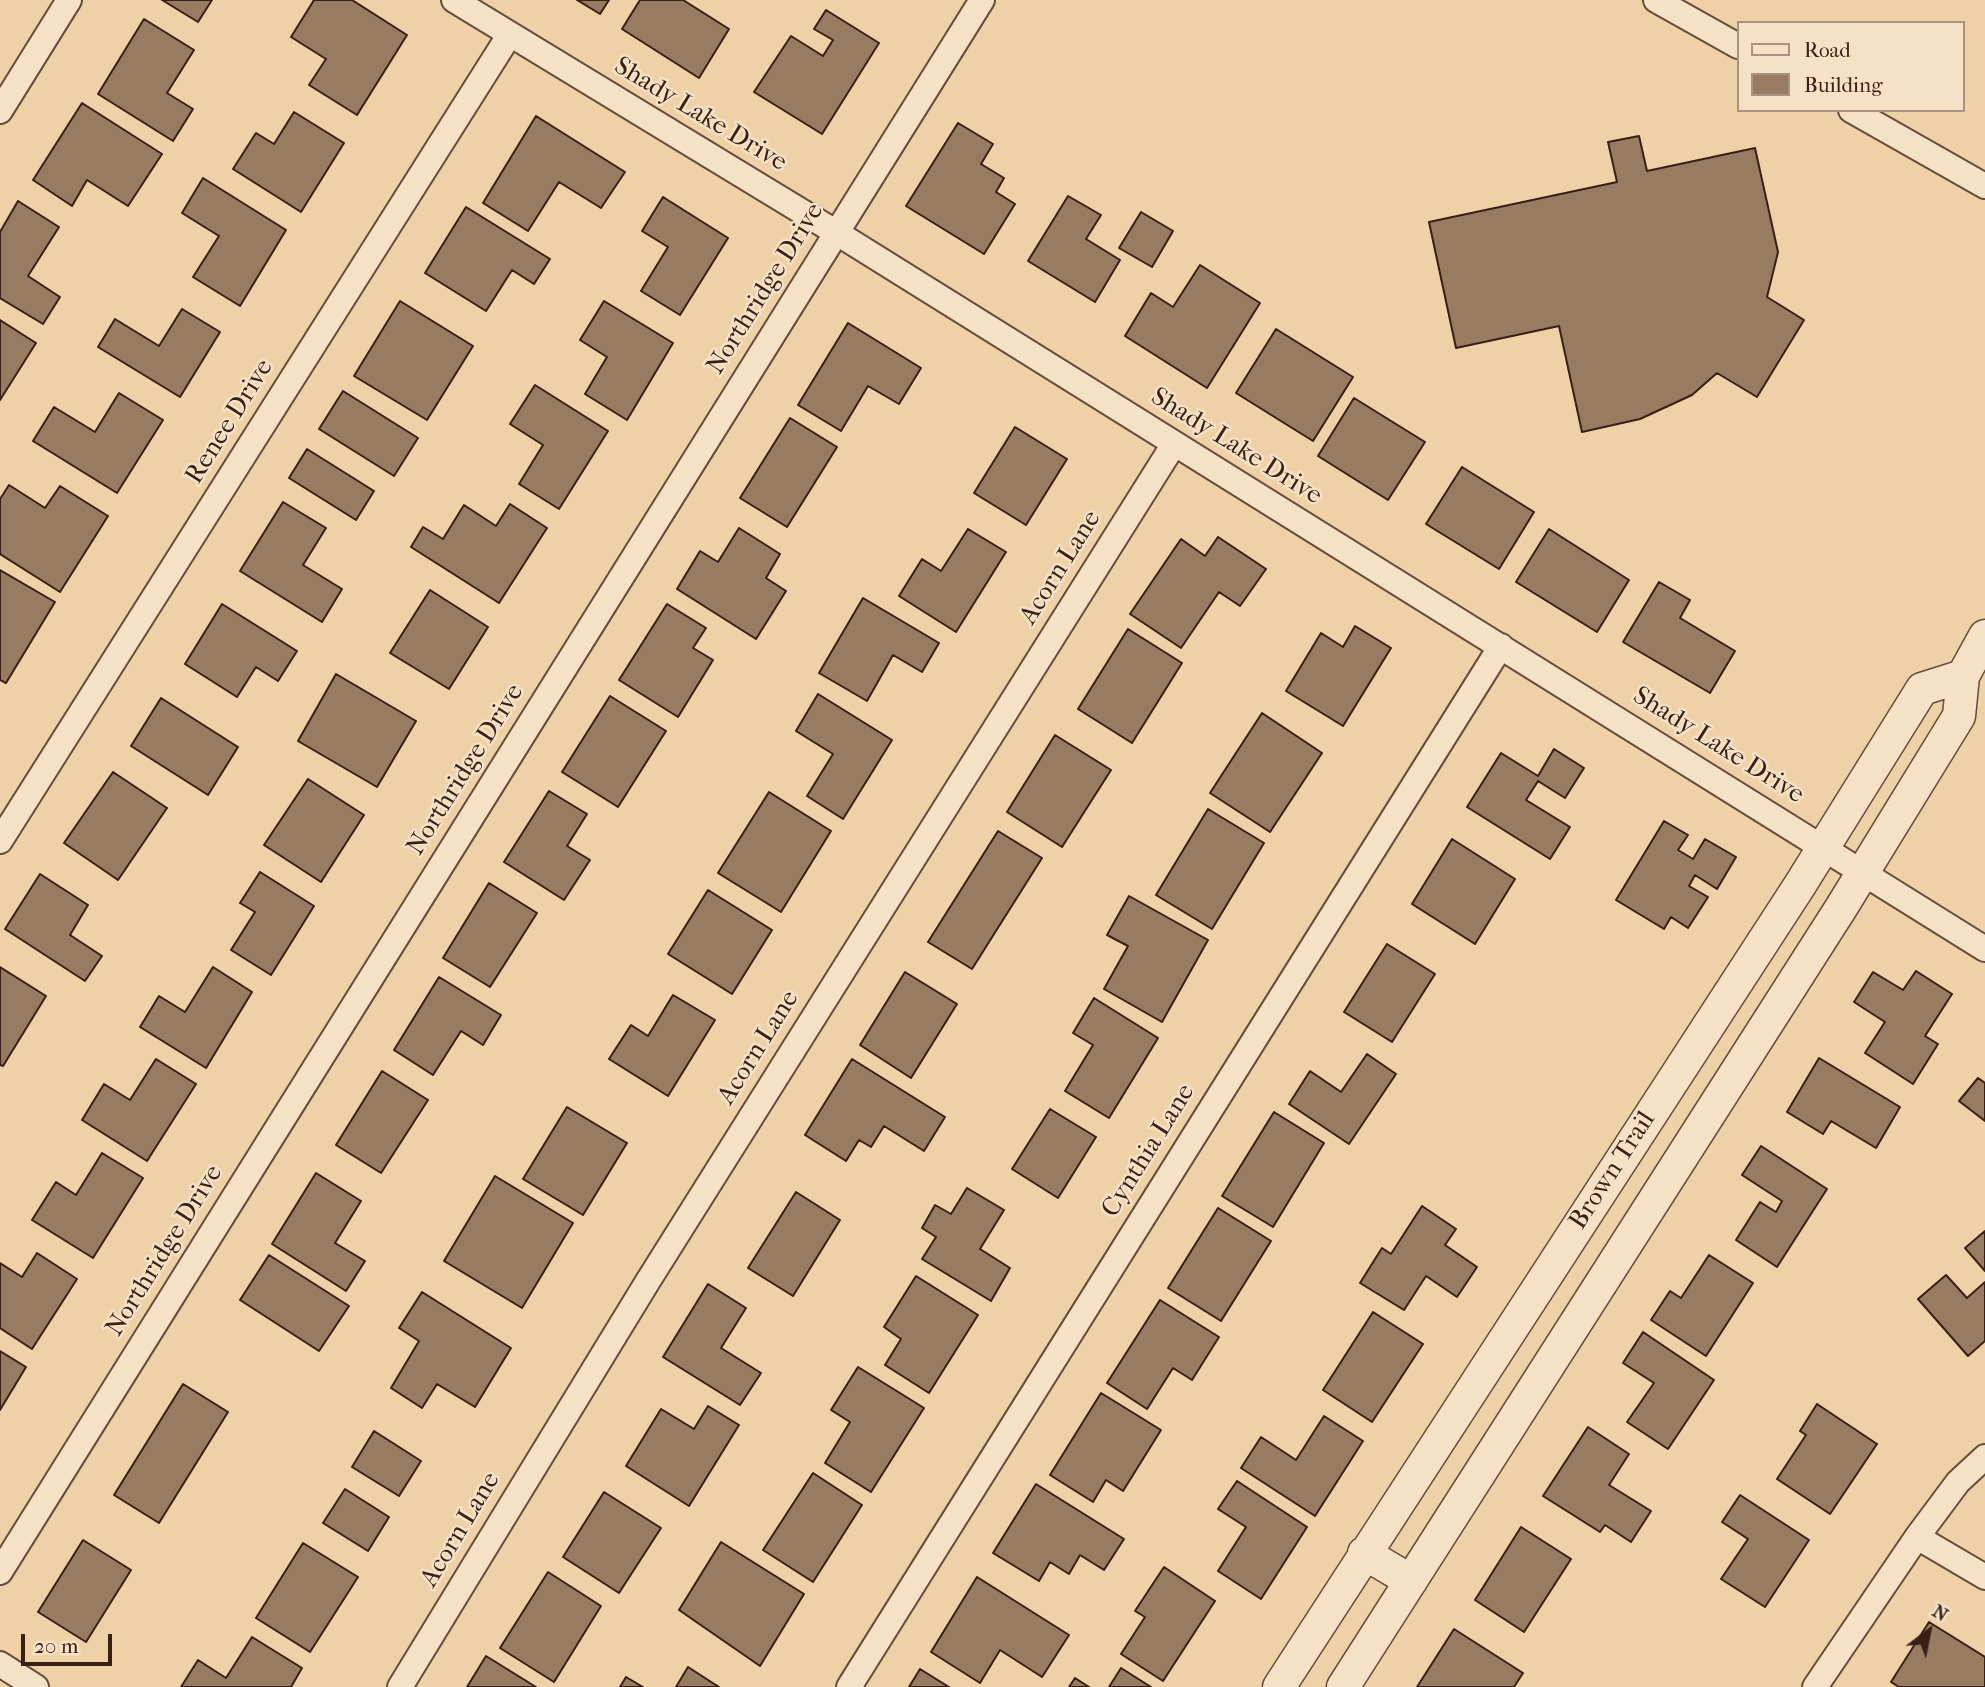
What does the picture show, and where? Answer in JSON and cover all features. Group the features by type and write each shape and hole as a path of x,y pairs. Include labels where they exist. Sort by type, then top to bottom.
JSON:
{"street":[{"path":"0,111 69,0"},
{"name":"Shady Lake Drive","path":"454,0 837,233 1985,949"},
{"name":"Northridge Drive","path":"0,1572 982,0"},
{"path":"1656,0 1736,45"},
{"name":"Renee Drive","path":"0,841 510,34"},
{"path":"1855,112 1985,186"},
{"name":"Acorn Lane","path":"400,1687 648,1281 1174,444"},
{"name":"Brown Trail","path":"1343,1687 1863,872 1959,716 1963,676 1985,636"},
{"name":"Cynthia Lane","path":"849,1687 1501,646"},
{"name":"Brown Trail","path":"1279,1687 1823,847 1922,689 1963,676"},
{"path":"1815,1687 1917,1537 1958,1482 1985,1457"},
{"path":"1917,1537 1985,1577"},
{"path":"1364,1553 1411,1581"},
{"path":"0,1664 36,1687"}],"building":[{"path":"162,0 212,0 198,22"},
{"path":"314,0 352,0 407,35 357,115 309,85 326,59 291,37"},
{"path":"577,0 609,0 600,14"},
{"path":"640,0 683,0 729,29 699,78 622,29"},
{"path":"826,10 879,43 822,134 754,92 791,36 823,56 833,40 814,29"},
{"path":"144,19 194,50 167,93 193,109 173,141 98,94"},
{"path":"82,103 162,154 128,206 87,180 72,206 33,180"},
{"path":"294,112 344,143 301,212 233,169 256,133 274,144"},
{"path":"536,116 625,172 601,208 559,182 528,231 483,203"},
{"path":"958,123 993,144 981,164 1004,178 996,192 1015,204 984,254 906,206"},
{"path":"1639,136 1647,171 1755,148 1778,252 1767,297 1804,320 1757,397 1717,373 1692,395 1640,419 1582,432 1559,326 1456,348 1429,222 1617,182 1608,142"},
{"path":"203,178 286,230 240,306 193,277 219,236 182,213"},
{"path":"1068,196 1101,215 1086,239 1120,260 1095,302 1028,261"},
{"path":"663,197 728,238 680,315 641,291 668,247 642,231"},
{"path":"18,201 59,227 28,276 60,297 43,324 0,298 0,232"},
{"path":"466,207 550,259 534,284 512,270 486,311 425,273"},
{"path":"1141,212 1173,231 1152,267 1119,248"},
{"path":"1200,265 1260,303 1207,388 1125,336 1151,293 1173,307"},
{"path":"400,301 473,346 427,420 354,376"},
{"path":"604,301 673,343 627,420 585,394 607,357 580,340"},
{"path":"182,309 220,332 180,397 98,347 115,319 159,346"},
{"path":"0,320 36,343 0,400"},
{"path":"848,323 921,368 899,404 868,386 841,431 798,405"},
{"path":"1276,329 1353,377 1313,441 1236,393"},
{"path":"535,385 608,431 559,509 519,484 543,445 510,424"},
{"path":"343,391 418,438 394,476 319,429"},
{"path":"119,393 163,420 117,493 33,441 54,407 95,432"},
{"path":"1354,398 1425,442 1388,500 1318,456"},
{"path":"790,418 837,447 787,527 740,498"},
{"path":"1015,427 1067,459 1026,525 974,493"},
{"path":"307,449 374,491 356,520 289,478"},
{"path":"1462,467 1534,512 1499,569 1426,524"},
{"path":"9,485 45,508 60,486 108,516 60,592 0,554 0,499"},
{"path":"283,502 326,528 303,565 342,589 322,622 240,571"},
{"path":"510,504 547,528 499,603 411,547 423,527 443,539 464,505 496,526"},
{"path":"739,528 780,554 766,578 786,591 756,639 677,589 700,551 718,562"},
{"path":"968,529 1006,552 956,632 899,596 922,559 941,571"},
{"path":"1549,529 1629,580 1597,632 1516,582"},
{"path":"1218,537 1266,569 1240,606 1219,592 1181,648 1130,614 1181,539 1205,556"},
{"path":"0,570 55,602 6,683 0,680"},
{"path":"1659,582 1690,600 1680,618 1735,651 1710,693 1623,642"},
{"path":"430,590 488,627 449,689 390,653"},
{"path":"863,598 939,643 922,672 893,655 867,701 819,673"},
{"path":"222,604 297,651 278,681 256,667 237,697 185,664"},
{"path":"667,604 706,628 693,648 713,660 678,717 619,680"},
{"path":"1355,626 1391,648 1343,726 1286,691 1321,633 1343,647"},
{"path":"1128,629 1182,663 1132,743 1078,709"},
{"path":"336,674 416,721 377,787 298,741"},
{"path":"818,694 892,740 843,819 807,796 833,754 796,731"},
{"path":"610,696 666,731 618,807 562,772"},
{"path":"161,698 238,747 208,795 131,746"},
{"path":"1262,713 1322,753 1270,832 1210,793"},
{"path":"1055,735 1111,770 1062,847 1007,812"},
{"path":"1554,749 1584,768 1565,798 1538,781 1526,800 1570,827 1550,859 1467,807 1501,753 1538,776"},
{"path":"113,772 167,808 118,880 64,843"},
{"path":"308,779 364,815 321,882 264,845"},
{"path":"549,791 587,814 567,846 590,860 564,900 504,862"},
{"path":"769,792 831,831 781,912 718,873"},
{"path":"1208,809 1264,843 1212,929 1156,895"},
{"path":"1664,821 1688,835 1678,850 1693,859 1705,839 1736,857 1717,889 1695,875 1689,886 1708,897 1688,928 1671,917 1664,929 1616,900"},
{"path":"998,831 1042,858 972,969 928,942"},
{"path":"1452,839 1515,879 1475,944 1412,904"},
{"path":"260,872 314,906 271,975 231,950 255,912 240,903"},
{"path":"40,874 88,905 70,935 102,956 85,981 5,929"},
{"path":"489,883 537,913 490,987 443,958"},
{"path":"708,890 772,930 732,994 668,954"},
{"path":"1129,896 1208,940 1162,1022 1104,989 1128,946 1107,935"},
{"path":"1387,944 1435,974 1392,1042 1344,1012"},
{"path":"0,967 46,996 3,1066 0,1065"},
{"path":"213,967 252,992 206,1068 140,1027 159,996 185,1012"},
{"path":"1916,971 1952,994 1925,1036 1938,1044 1913,1084 1865,1053 1885,1022 1854,1002 1873,972 1903,990"},
{"path":"905,972 957,1004 911,1078 860,1045"},
{"path":"439,977 501,1015 483,1045 461,1031 433,1075 394,1050"},
{"path":"673,995 715,1020 668,1096 609,1059 631,1025 648,1036"},
{"path":"1094,998 1158,1038 1109,1118 1065,1091 1093,1045 1073,1033"},
{"path":"1367,1054 1396,1074 1349,1144 1289,1104 1310,1071 1341,1092"},
{"path":"1819,1058 1900,1107 1876,1148 1831,1121 1823,1134 1787,1112"},
{"path":"156,1059 196,1084 147,1161 82,1120 104,1084 130,1100"},
{"path":"852,1059 945,1117 924,1151 884,1126 871,1147 859,1140 846,1161 805,1135"},
{"path":"382,1071 428,1100 381,1173 336,1145"},
{"path":"1978,1078 1985,1083 1985,1121 1959,1101"},
{"path":"567,1107 627,1143 583,1215 523,1179"},
{"path":"1050,1109 1096,1137 1058,1198 1012,1169"},
{"path":"1274,1112 1324,1143 1273,1227 1222,1196"},
{"path":"1761,1146 1827,1189 1777,1267 1736,1240 1760,1202 1776,1212 1782,1201 1742,1175"},
{"path":"102,1153 143,1178 93,1258 32,1220 56,1182 76,1195"},
{"path":"316,1173 361,1201 335,1243 365,1261 346,1291 272,1244"},
{"path":"495,1176 573,1223 522,1308 444,1261"},
{"path":"967,1188 1004,1210 980,1249 1010,1268 991,1301 922,1259 936,1237 922,1228 935,1205 951,1214"},
{"path":"796,1192 840,1220 793,1296 748,1268"},
{"path":"1422,1206 1456,1229 1445,1245 1477,1267 1457,1297 1426,1276 1404,1310 1360,1283 1382,1248 1391,1254"},
{"path":"1218,1208 1271,1241 1221,1321 1168,1288"},
{"path":"1985,1231 1985,1271 1965,1248"},
{"path":"37,1253 77,1279 32,1349 0,1328 0,1263 22,1277"},
{"path":"269,1255 349,1306 319,1351 240,1300"},
{"path":"1709,1255 1753,1283 1706,1356 1651,1320 1670,1291 1681,1298"},
{"path":"1946,1275 1967,1298 1985,1282 1985,1341 1968,1356 1918,1299"},
{"path":"916,1276 978,1315 929,1393 885,1365 901,1339 884,1327"},
{"path":"708,1284 746,1308 721,1348 761,1373 740,1405 663,1357"},
{"path":"422,1292 511,1348 475,1407 437,1384 422,1408 391,1388 419,1341 399,1328"},
{"path":"1160,1300 1219,1337 1192,1380 1173,1368 1147,1409 1107,1383"},
{"path":"1373,1312 1423,1344 1372,1422 1323,1390"},
{"path":"1643,1332 1714,1380 1668,1449 1627,1422 1654,1383 1623,1363"},
{"path":"0,1351 26,1367 0,1410"},
{"path":"858,1367 924,1408 871,1492 825,1463 850,1422 831,1410"},
{"path":"183,1384 228,1412 159,1523 114,1495"},
{"path":"1101,1393 1161,1430 1123,1491 1106,1480 1093,1502 1050,1475"},
{"path":"1817,1404 1877,1444 1830,1514 1777,1479 1806,1435 1800,1431"},
{"path":"708,1406 739,1425 689,1506 626,1466 661,1409 694,1429"},
{"path":"1324,1416 1363,1441 1315,1516 1241,1468 1261,1437 1296,1460"},
{"path":"1588,1427 1629,1454 1609,1485 1651,1511 1631,1542 1605,1525 1600,1532 1543,1496"},
{"path":"374,1431 421,1461 399,1496 352,1467"},
{"path":"813,1473 862,1505 813,1582 763,1550"},
{"path":"1237,1481 1307,1527 1261,1599 1218,1571 1246,1527 1218,1509"},
{"path":"1036,1484 1124,1539 1104,1570 1080,1555 1069,1574 1050,1562 1039,1581 993,1553"},
{"path":"345,1489 389,1517 368,1551 323,1523"},
{"path":"604,1492 661,1528 619,1593 563,1557"},
{"path":"1740,1495 1809,1540 1765,1607 1721,1579 1748,1539 1722,1522"},
{"path":"1521,1527 1571,1559 1524,1632 1475,1600"},
{"path":"83,1540 131,1570 86,1642 38,1612"},
{"path":"721,1542 804,1594 760,1666 679,1610"},
{"path":"303,1543 358,1577 310,1652 256,1618"},
{"path":"1164,1567 1215,1601 1163,1681 1121,1654 1145,1617 1135,1611"},
{"path":"548,1572 601,1606 554,1682 500,1648"},
{"path":"977,1577 1069,1635 1042,1677 1000,1650 980,1683 931,1652"},
{"path":"1929,1622 1985,1657 1985,1687 1899,1687 1891,1682"},
{"path":"1454,1629 1523,1673 1514,1687 1417,1687"},
{"path":"252,1637 302,1668 291,1687 181,1687 198,1660 226,1678"},
{"path":"486,1656 536,1687 467,1687"},
{"path":"688,1667 719,1687 676,1687"},
{"path":"1121,1668 1151,1687 1109,1687"},
{"path":"920,1669 949,1687 909,1687"},
{"path":"626,1677 643,1687 620,1687"},
{"path":"1075,1678 1089,1687 1069,1687"}]}
